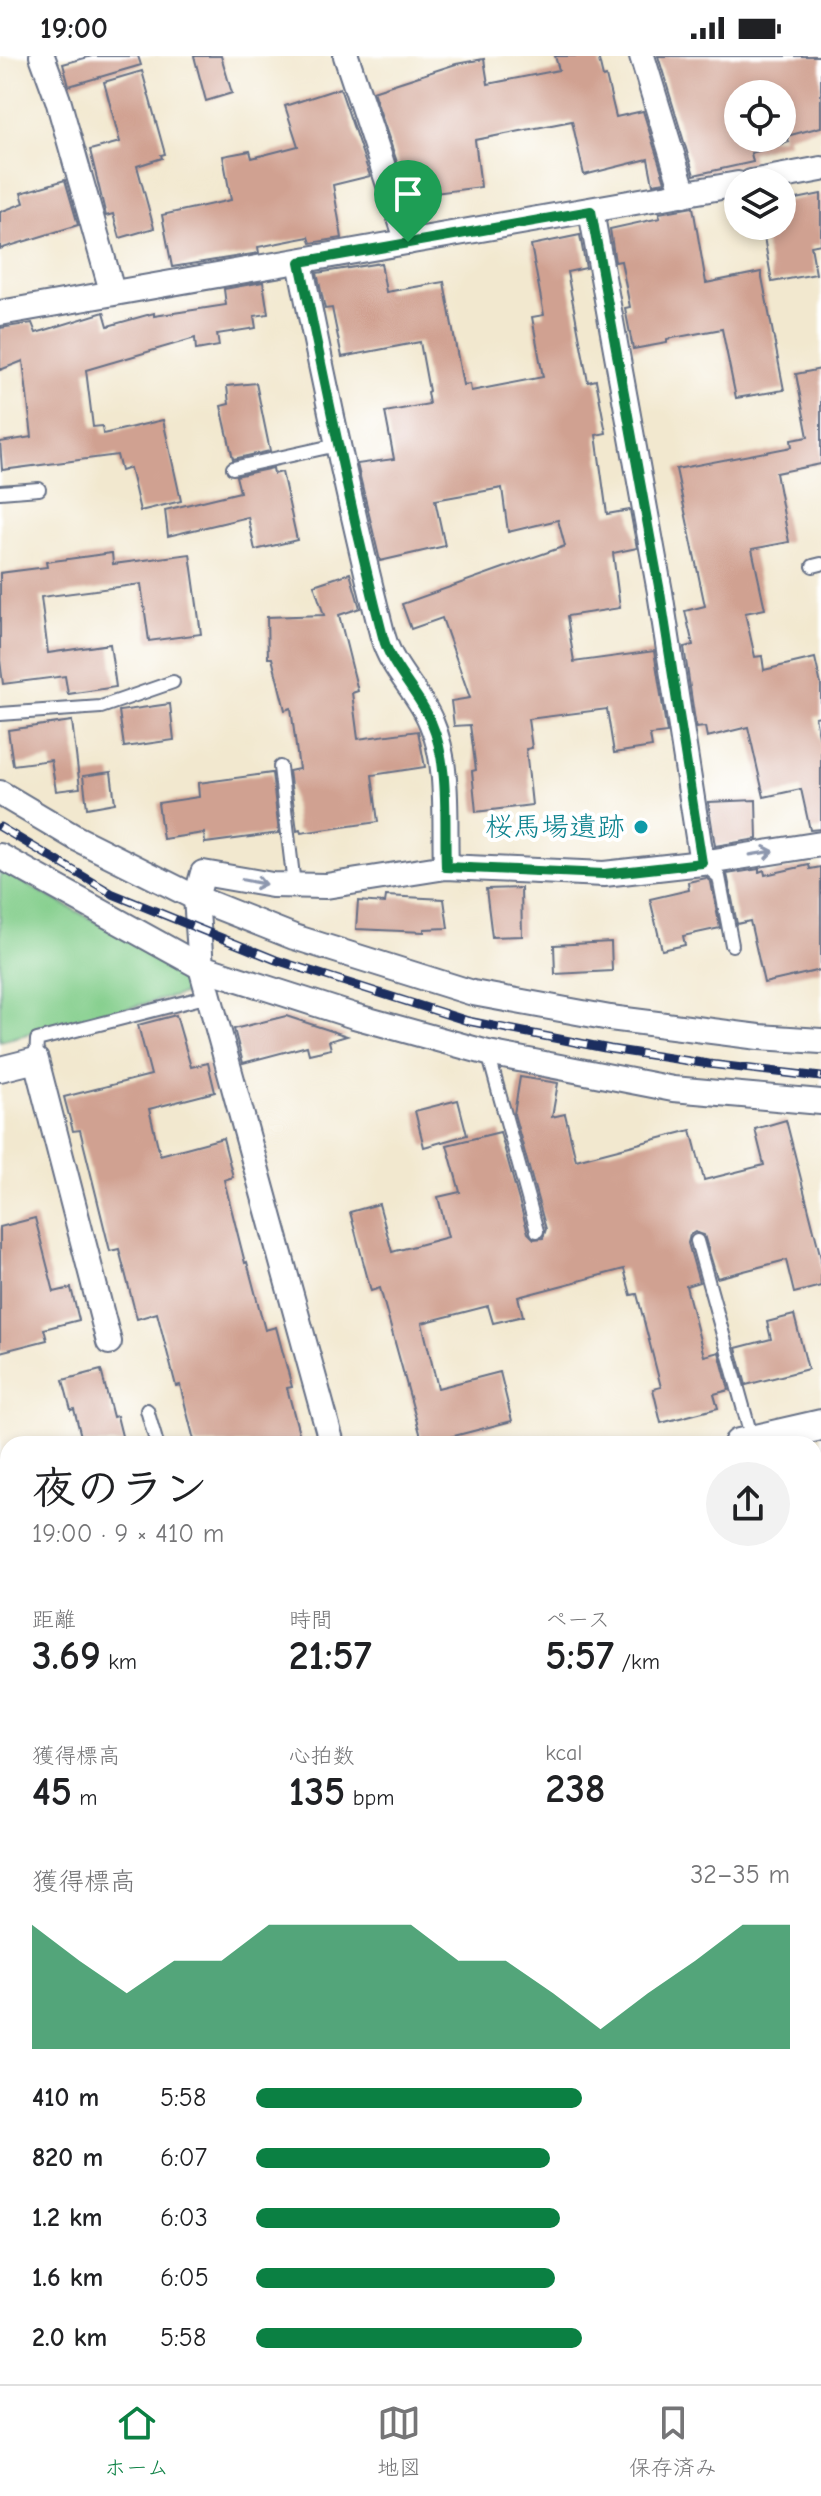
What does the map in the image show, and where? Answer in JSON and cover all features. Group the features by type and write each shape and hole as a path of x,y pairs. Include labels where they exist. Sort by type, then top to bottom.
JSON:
{"street":[{"path":"42,56 58,100 112,291"},
{"path":"346,56 408,242"},
{"path":"642,56 684,194"},
{"path":"796,174 821,169"},
{"path":"0,313 112,291 300,262 724,187"},
{"path":"591,211 657,577 702,863"},
{"path":"300,262 337,445 385,642 400,673 431,721 442,759 446,867"},
{"path":"0,793 76,838 196,898 294,937 473,993 610,1018 759,1037 821,1041"},
{"path":"330,1436 201,967 196,898 203,873 272,885 326,886 446,867 604,874 702,863 821,844"},
{"path":"0,856 201,967 354,1016 488,1053 673,1089 820,1104"},
{"path":"0,1069 36,1060 109,1342"},
{"path":"772,1436 821,1425"}],"lane":[{"path":"233,468 337,445"},
{"path":"0,492 39,489"},
{"path":"0,714 101,707 173,682"},
{"path":"280,767 294,885"},
{"path":"702,863 719,877 732,945"},
{"path":"36,1060 37,1040 209,996"},
{"path":"488,1053 537,1231"},
{"path":"697,1241 744,1436"},
{"path":"147,1410 155,1436"}],"green space":[{"path":"0,870 190,972 195,991 0,1041"}],"building":[{"path":"92,56 138,56 141,65 69,86 63,64"},
{"path":"194,56 221,56 232,93 206,101"},
{"path":"555,56 598,56 616,117 643,111 665,182 653,184 648,159 584,175 572,121 475,140 481,187 412,196 408,166 399,168 373,91 456,64 484,59 488,84 559,70"},
{"path":"658,56 821,56 821,127 796,134 796,80 724,80 724,152 754,152 751,153 753,162 694,175"},
{"path":"142,71 165,154 161,155 162,158 137,166 154,228 120,238 113,214 106,216 90,150 120,142 104,82"},
{"path":"340,88 370,176 333,185 342,238 311,243 309,237 258,247 259,253 172,267 162,215 231,200 223,156 250,151 252,158 298,146 285,106"},
{"path":"65,180 78,225 0,249 0,212 24,203 21,193"},
{"path":"821,194 821,244 811,246 816,274 772,282 764,240 796,240 796,199"},
{"path":"693,207 706,283 761,272 784,390 736,398 722,329 633,349 625,308 630,307 621,261 615,262 610,229 660,218 659,213"},
{"path":"580,235 586,268 567,272 588,382 596,380 606,433 596,435 607,514 630,510 637,548 613,553 620,608 567,616 574,662 654,651 667,733 650,735 652,747 614,753 607,709 528,719 532,748 526,749 532,805 476,812 472,771 476,770 470,725 454,726 451,701 470,698 442,618 411,629 402,604 565,546 558,520 508,532 502,488 435,500 445,546 380,561 357,464 394,459 385,412 429,404 420,342 342,357 332,308 325,309 317,273 381,263 386,292 444,282 463,385 470,384 471,391 543,377 532,317 544,315 531,245"},
{"path":"263,282 268,314 254,316 256,328 217,334 219,346 196,350 195,338 86,370 93,427 102,426 103,434 163,420 181,501 140,511 130,468 121,471 117,455 2,470 0,442 32,437 23,361 0,370 0,328 32,323 36,333 104,312 108,326 154,313 154,316 226,305 224,289"},
{"path":"821,369 821,464 776,473 789,542 752,549 765,609 745,613 755,657 762,656 764,670 815,658 821,685 821,716 815,717 821,744 821,829 810,830 801,789 764,797 748,727 707,737 705,727 696,728 684,647 693,645 685,611 705,606 676,469 792,447 791,440 808,437 796,374"},
{"path":"256,383 270,451 233,459 221,406 229,404 227,386"},
{"path":"273,468 274,474 282,472 297,540 255,550 248,517 168,536 165,510 240,492 236,476"},
{"path":"112,553 113,564 190,554 201,634 149,641 141,584 41,597 48,653 110,644 116,687 68,694 65,676 3,684 0,573 47,567 46,562"},
{"path":"350,573 360,608 339,615 358,691 352,693 358,739 418,731 425,767 372,775 378,822 301,833 297,831 289,771 299,769 291,708 285,710 272,658 268,658 267,617 324,615 314,585"},
{"path":"170,704 174,740 124,747 119,711"},
{"path":"72,721 80,788 56,791 51,760 13,765 8,730"},
{"path":"111,772 115,803 87,808 83,776"},
{"path":"272,773 279,833 205,843 204,833 163,839 158,803 199,797 198,783"},
{"path":"756,800 757,839 715,846 708,802"},
{"path":"809,865 810,869 821,867 821,970 764,983 750,921 737,924 727,874 759,869 759,872 764,870 765,875"},
{"path":"706,878 711,882 720,928 683,936 685,945 662,950 650,899 689,890 688,882"},
{"path":"521,888 522,936 492,937 486,889"},
{"path":"386,896 444,899 448,928 424,929 424,932 356,929 358,901 385,903"},
{"path":"611,942 612,971 555,974 554,945"},
{"path":"176,1015 191,1067 208,1063 215,1092 149,1109 160,1155 223,1138 233,1177 224,1180 245,1263 265,1330 276,1327 292,1387 287,1388 300,1436 193,1436 157,1313 137,1319 119,1249 110,1251 80,1130 73,1131 64,1097 151,1075 138,1025"},
{"path":"286,1016 347,1036 329,1041 331,1049 309,1054 307,1046 243,1063 234,1029"},
{"path":"520,1077 558,1083 552,1117 565,1114 576,1160 691,1130 704,1180 764,1165 755,1129 786,1120 821,1258 821,1286 794,1293 786,1260 717,1278 704,1235 695,1232 690,1235 688,1243 699,1282 686,1286 704,1356 719,1352 729,1390 714,1394 718,1408 661,1423 653,1389 661,1387 637,1294 631,1295 624,1269 518,1297 523,1316 493,1323 488,1306 422,1323 438,1388 500,1372 512,1421 454,1436 421,1436 380,1288 371,1291 350,1212 379,1204 392,1252 448,1237 438,1197 460,1192 447,1145 500,1132 528,1233 534,1239 543,1238 546,1229 514,1114"},
{"path":"458,1100 467,1135 424,1147 415,1111"},
{"path":"35,1218 54,1292 71,1288 79,1320 44,1329 47,1340 0,1352 0,1227"},
{"path":"794,1315 808,1369 746,1385 736,1348 771,1339 767,1322"},
{"path":"101,1370 113,1417 117,1416 122,1436 81,1436 63,1380"}],"railway":[{"path":"0,827 113,894 276,960 468,1021 610,1049 821,1077"}],"place":[{"name":"桜馬場遺跡","path":"641,827"}],"route":[{"path":"591,211 660,592 702,863 604,874 446,867 442,759 431,721 400,673 385,642 337,445 300,262 408,242 591,211"}]}
